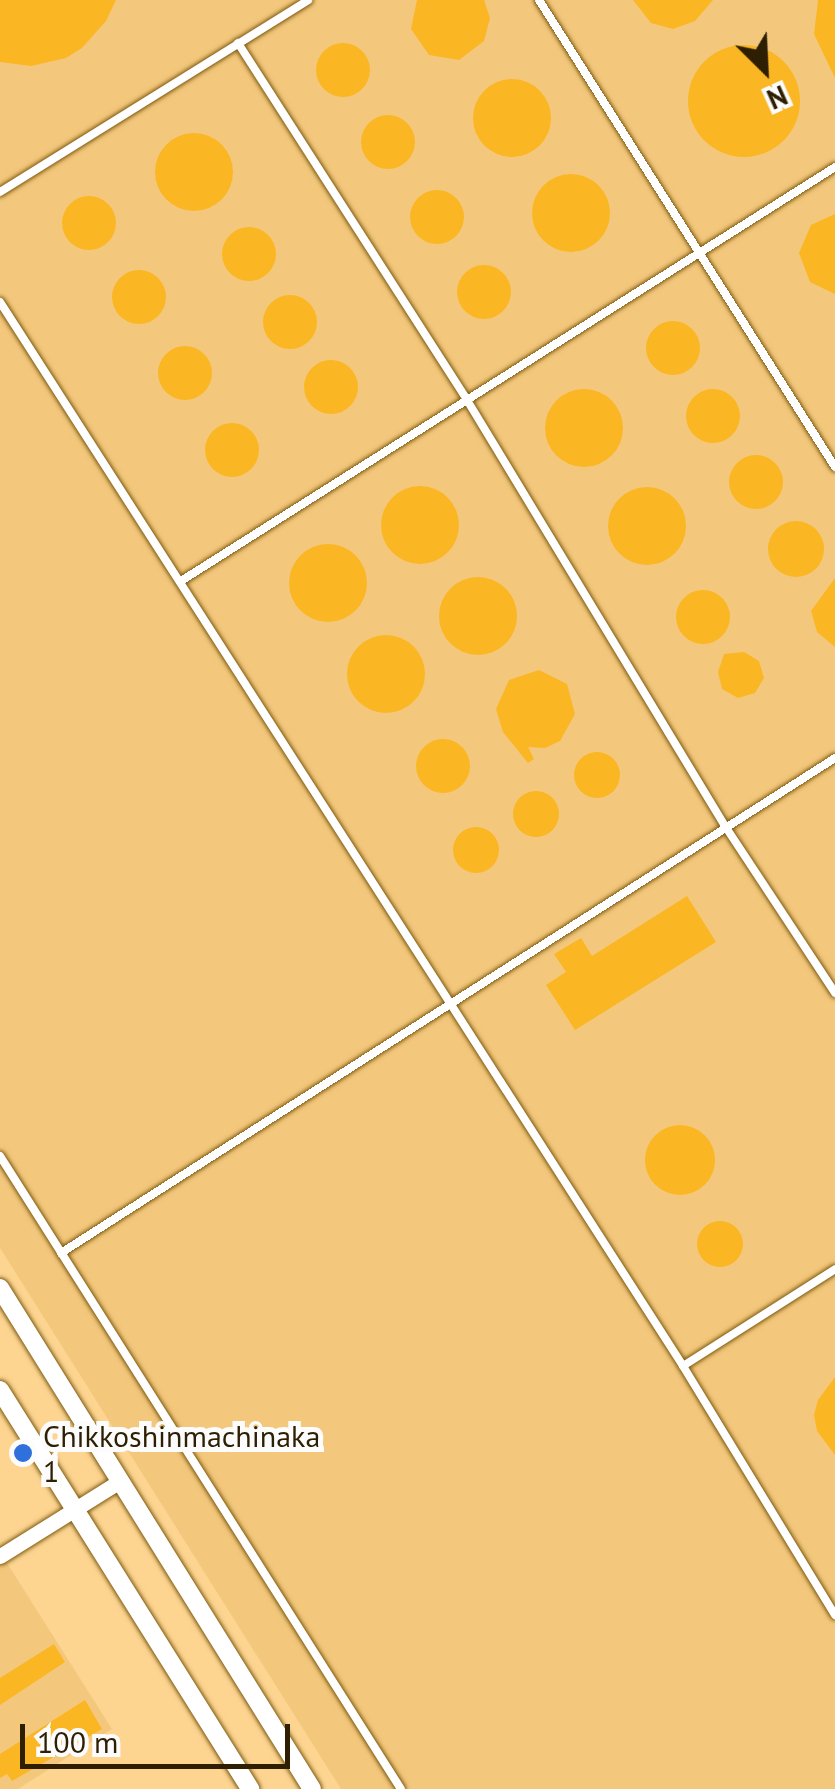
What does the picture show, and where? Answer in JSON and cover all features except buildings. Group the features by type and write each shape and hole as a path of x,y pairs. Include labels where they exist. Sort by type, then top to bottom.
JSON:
{"street":[{"path":"0,1288 312,1789"},
{"path":"0,1390 250,1789"},
{"path":"0,1556 120,1481"}],"lane":[{"path":"0,192 308,0"},
{"path":"538,0 835,467"},
{"path":"238,44 466,400 725,826 835,992"},
{"path":"181,581 835,167"},
{"path":"0,302 683,1366 835,1615"},
{"path":"61,1253 835,758"},
{"path":"0,1156 401,1789"},
{"path":"683,1366 835,1270"}],"shaded area":[{"path":"0,0 835,0 835,1789 341,1789 0,1248"},
{"path":"0,1552 112,1729 18,1789 0,1789"}],"place":[{"name":"Chikkoshinmachinaka 1","path":"23,1453"}]}
